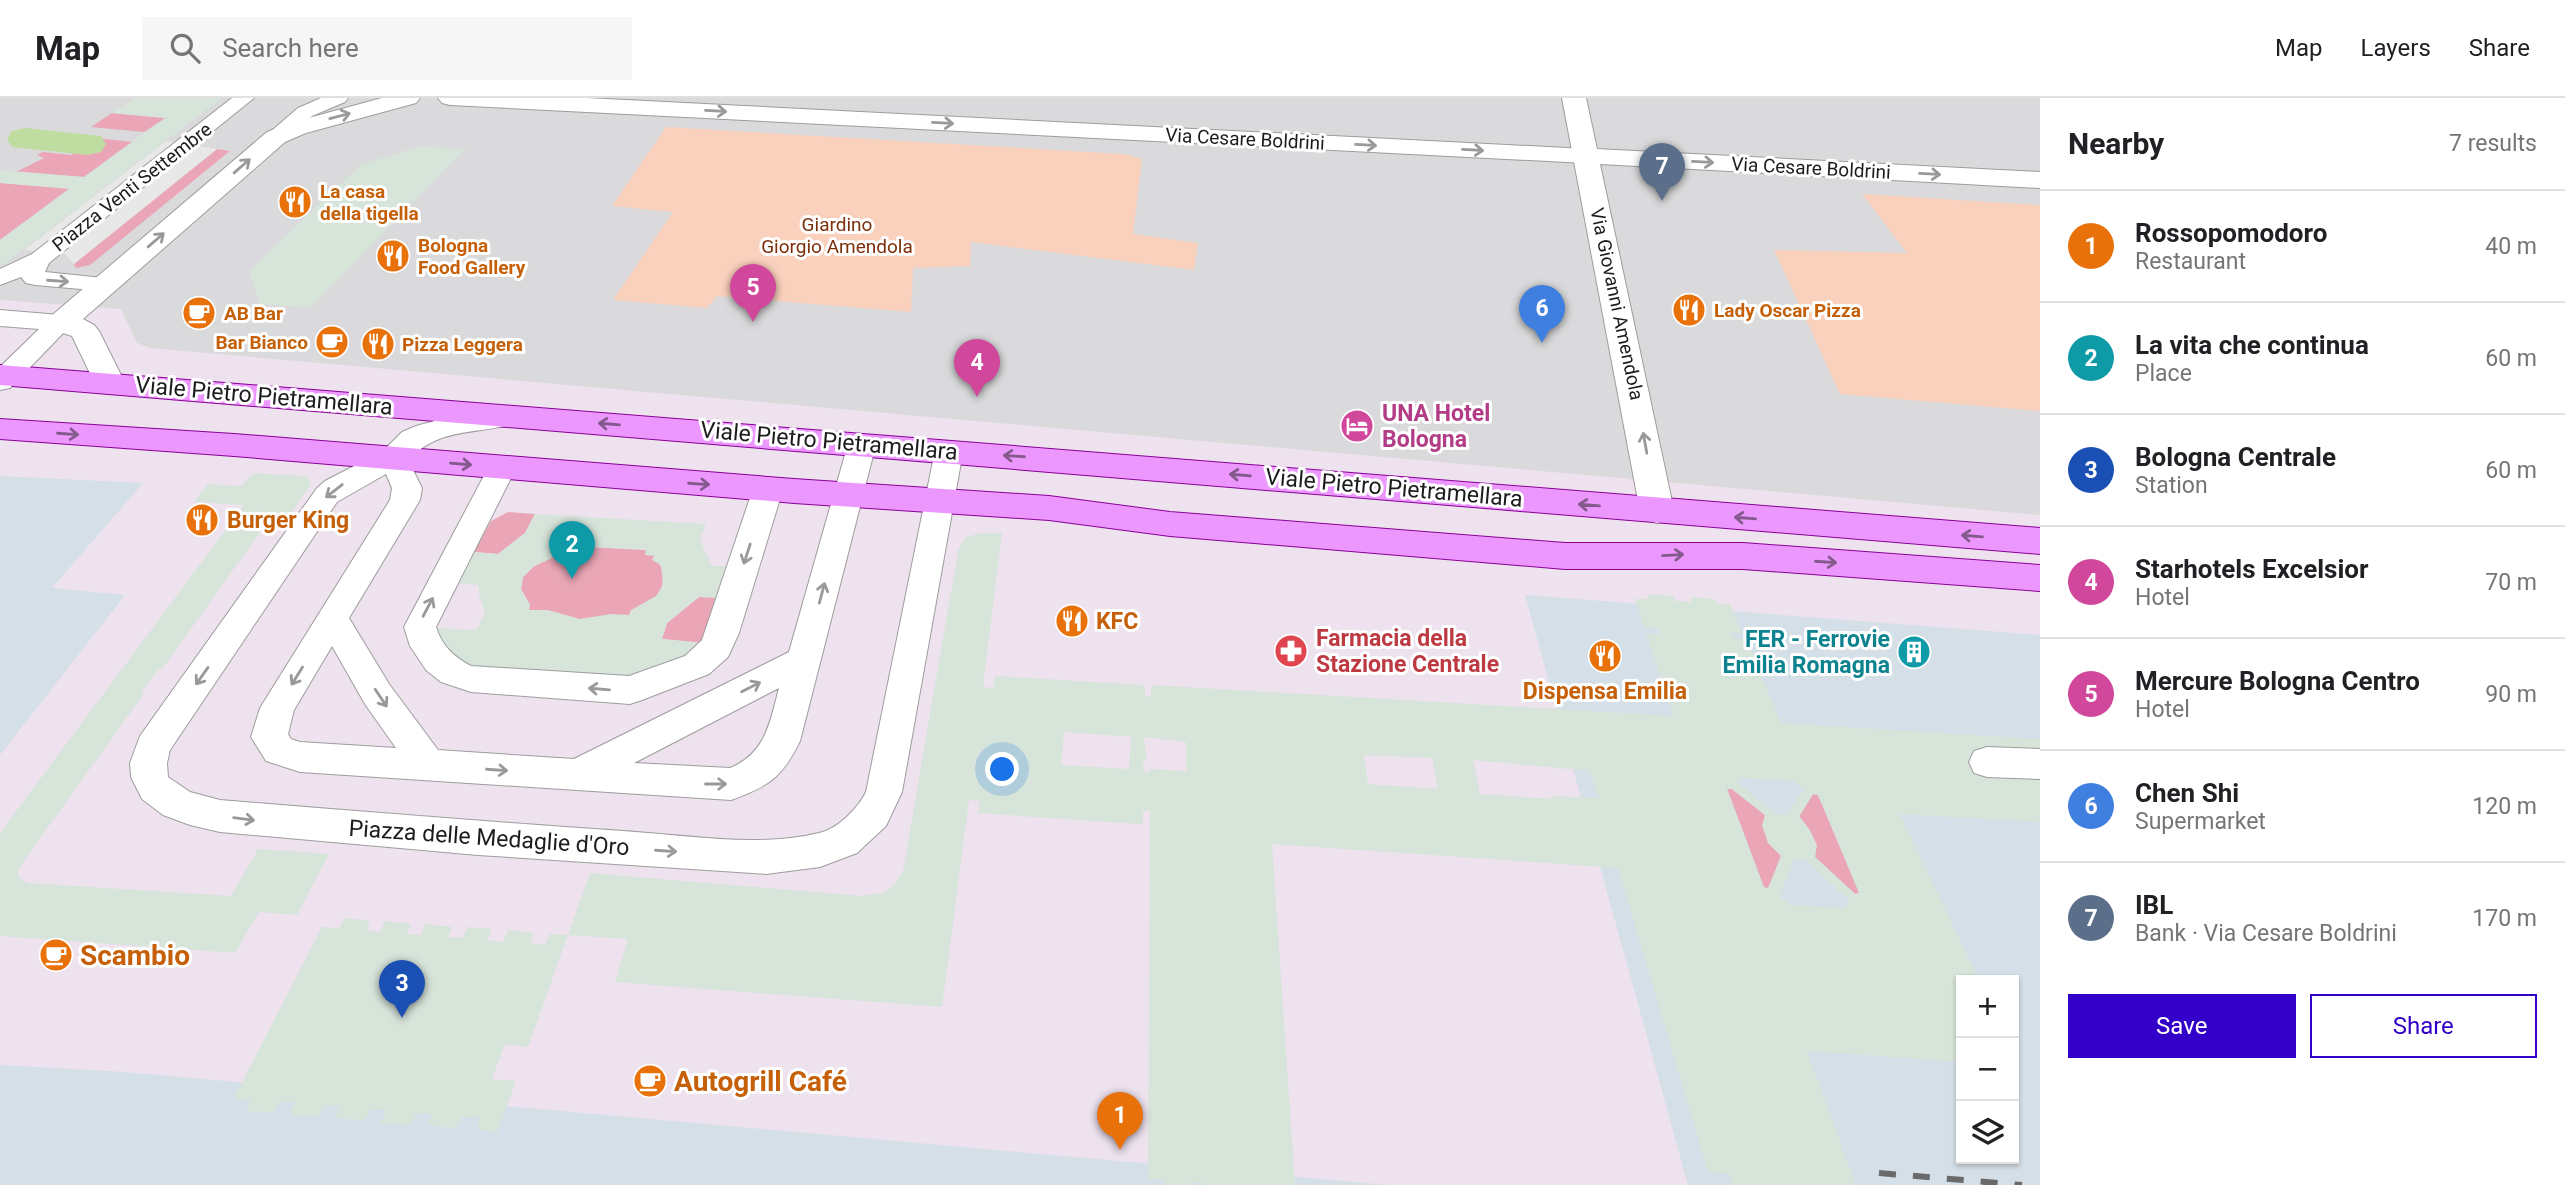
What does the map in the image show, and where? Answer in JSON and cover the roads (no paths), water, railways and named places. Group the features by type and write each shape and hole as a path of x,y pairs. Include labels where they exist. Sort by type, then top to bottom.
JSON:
{"main road":[{"name":"Viale Pietro Pietramellara","path":"2,377 109,383 2040,541"},
{"name":"Viale Pietro Pietramellara","path":"0,429 768,489 1049,508 1170,524 1565,556 1743,556 2040,578"},
{"name":"Viale Pietro Pietramellara","path":"1049,508 1166,506 1592,538 1626,537 1640,532 1651,525 1657,510"}],"street":[{"name":"Piazza Venti Settembre","path":"60,323 104,284 261,117 298,128 408,98"},
{"name":"Via Cesare Boldrini","path":"450,98 2040,180"},
{"name":"Via Giovanni Amendola","path":"1574,98 1657,510"},
{"path":"60,323 73,325 84,331 109,383"}],"lane":[{"name":"Piazza Venti Settembre","path":"0,278 40,259 225,114 261,117 313,107 338,98"},
{"name":"Piazza Venti Settembre","path":"40,259 31,274 35,278 104,284"},
{"path":"0,318 60,323"},
{"name":"Piazza Venti Settembre","path":"2,377 60,323"},
{"name":"Piazza delle Medaglie d'Oro","path":"527,417 479,420 436,428 412,439 393,458 335,488 323,500 153,746 146,764 149,777 157,791 183,807 253,821 755,857 820,850 844,841 873,815 884,792 949,451"},
{"path":"393,458 407,488 405,500 277,708 270,737 279,750 300,757 707,785 731,784 753,776 773,762 782,741 805,659 862,444"},
{"path":"502,468 420,628 427,648 447,668 456,675 471,679 631,690 697,665 716,648 768,489"},
{"path":"333,618 377,694 429,766"},
{"path":"574,775 805,659"},
{"path":"1987,762 2040,764"}],"waterway":[{"path":"25,139 88,144"}],"railway":[{"path":"1879,1173 2022,1185"}],"place":[{"name":"IBL","path":"1662,201"},
{"name":"La casa della tigella","path":"295,202"},
{"name":"Bologna Food Gallery","path":"393,256"},
{"name":"Lady Oscar Pizza","path":"1689,310"},
{"name":"AB Bar","path":"199,313"},
{"name":"Mercure Bologna Centro","path":"753,322"},
{"name":"Bar Bianco","path":"332,342"},
{"name":"Chen Shi","path":"1542,343"},
{"name":"Pizza Leggera","path":"378,344"},
{"name":"Starhotels Excelsior","path":"977,397"},
{"name":"UNA Hotel Bologna","path":"1357,426"},
{"name":"Burger King","path":"202,520"},
{"name":"La vita che continua","path":"572,579"},
{"name":"KFC","path":"1072,621"},
{"name":"Farmacia della Stazione Centrale","path":"1291,651"},
{"name":"FER - Ferrovie Emilia Romagna","path":"1914,652"},
{"name":"Dispensa Emilia","path":"1605,656"},
{"name":"Scambio","path":"56,955"},
{"name":"Bologna Centrale","path":"402,1018"},
{"name":"Autogrill Café","path":"650,1081"},
{"name":"Rossopomodoro","path":"1120,1150"}],"park label":[{"name":"Giardino Giorgio Amendola","path":"837,235"}]}
